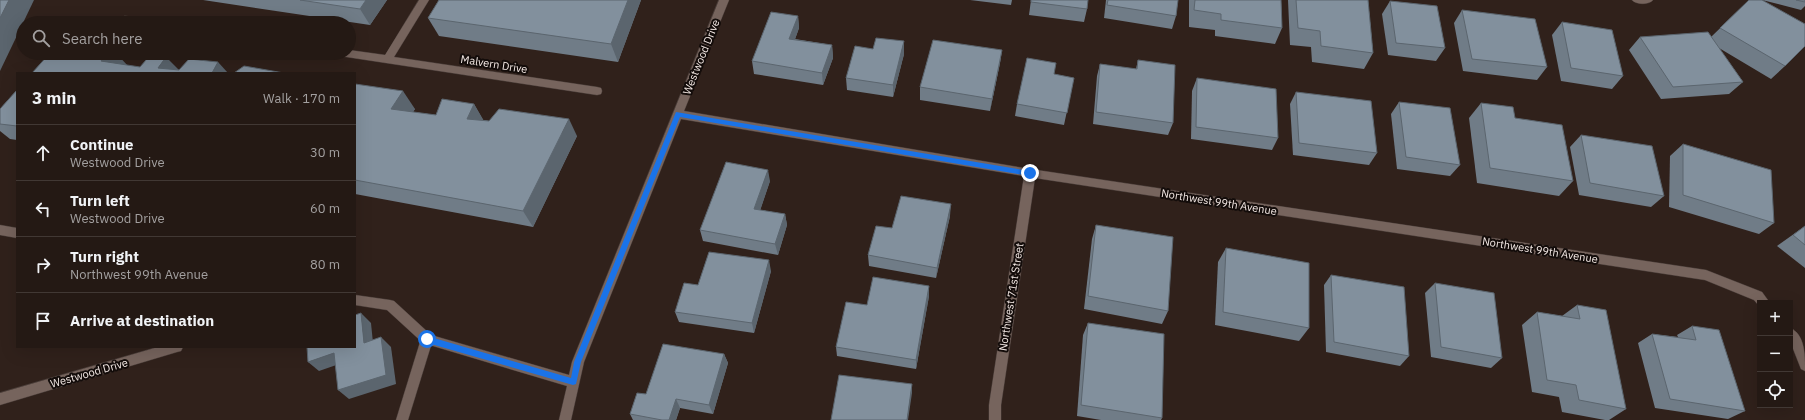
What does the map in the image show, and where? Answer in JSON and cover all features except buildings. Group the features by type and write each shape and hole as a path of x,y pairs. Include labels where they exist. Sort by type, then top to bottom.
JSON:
{"street":[{"path":"387,60 424,0"},
{"name":"Westwood Drive","path":"565,420 578,362 724,0"},
{"path":"1636,0 1648,0"},
{"name":"Malvern Drive","path":"356,55 597,91"},
{"name":"Northwest 99th Avenue","path":"678,114 1030,173 1706,275 1760,300"},
{"name":"Northwest 71st Street","path":"995,420 995,405 1030,173"},
{"path":"0,230 16,233"},
{"path":"356,300 390,305 427,339 573,382"},
{"path":"1793,335 1797,340 1805,365"},
{"path":"402,420 427,339"},
{"name":"Westwood Drive","path":"0,399 174,348"}],"route":[{"path":"427,339 573,382 578,362 678,114 1030,173"}]}
